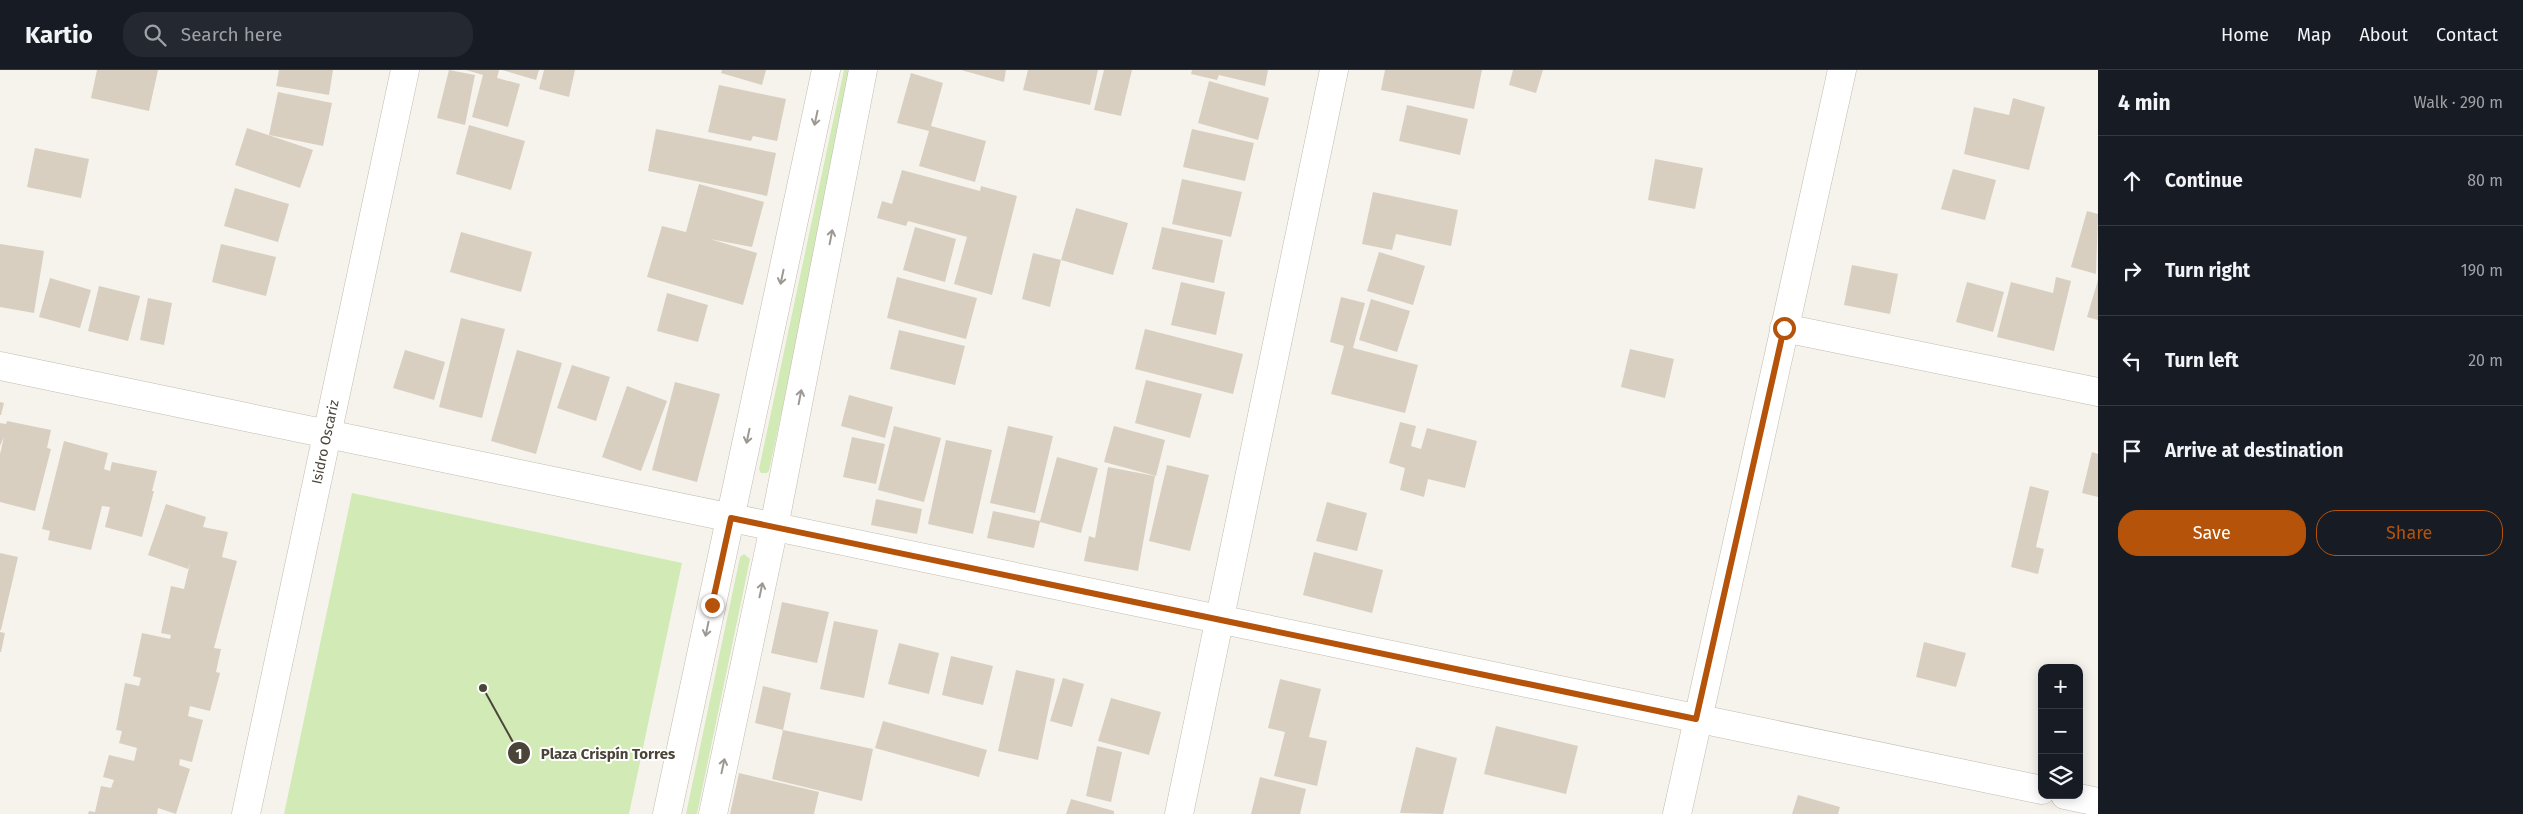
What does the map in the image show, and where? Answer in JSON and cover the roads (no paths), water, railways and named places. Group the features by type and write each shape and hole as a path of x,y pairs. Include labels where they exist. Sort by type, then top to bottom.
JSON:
{"street":[{"name":"Isidro Oscariz","path":"246,814 405,70"},
{"path":"667,814 826,70"},
{"path":"713,814 774,527 863,70"},
{"path":"1179,814 1334,70"},
{"path":"1677,814 1696,719 1842,70"},
{"path":"1784,328 2098,392"},
{"path":"0,366 2038,789"},
{"path":"2083,799 2098,802"}],"place":[{"name":"Plaza Crispín Torres","path":"483,688"}]}
